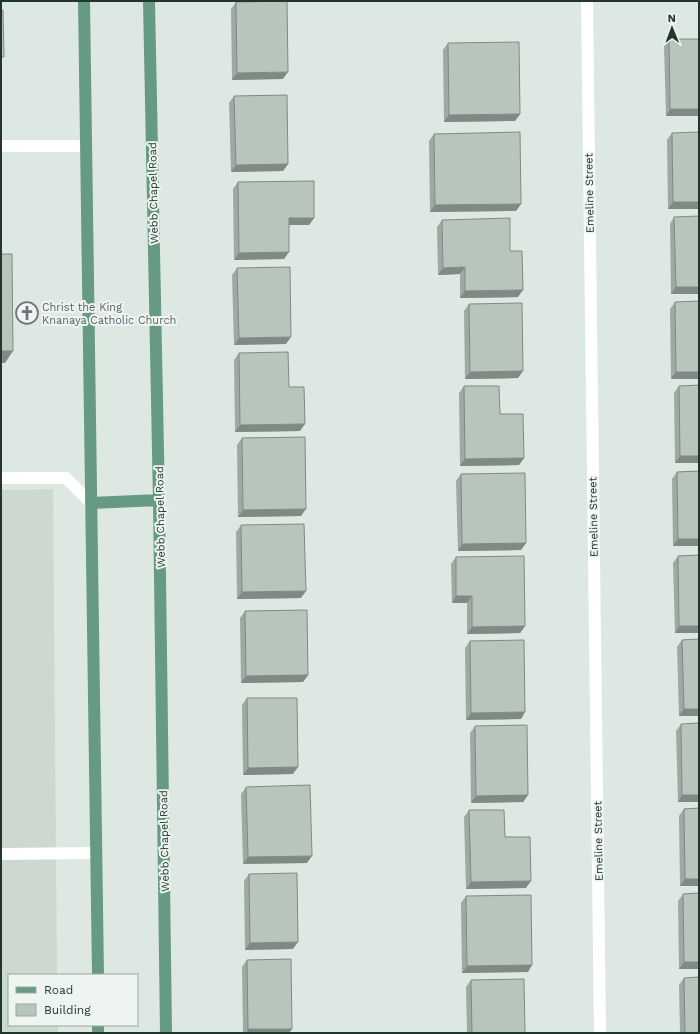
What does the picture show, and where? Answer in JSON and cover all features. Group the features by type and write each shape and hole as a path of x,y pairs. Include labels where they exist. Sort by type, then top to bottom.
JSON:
{"main road":[{"path":"84,1 98,974"},
{"name":"Webb Chapel Road","path":"149,1 159,500 166,1033"},
{"path":"91,503 159,500"}],"street":[{"name":"Emeline Street","path":"587,1 600,1033"},
{"path":"1,146 85,146"},
{"path":"1,478 66,478 91,503"},
{"path":"1,854 96,854"}],"shaded area":[{"path":"53,489 57,974 8,974 8,1026 58,1026 58,1033 1,1033 1,490"}],"building":[{"path":"287,1 288,72 237,73 236,2"},
{"path":"1,10 3,10 4,57 1,57"},
{"path":"669,39 699,39 699,109 670,109"},
{"path":"519,42 520,114 449,115 448,43"},
{"path":"287,95 288,164 236,165 234,96"},
{"path":"520,132 521,204 435,205 434,134"},
{"path":"699,132 699,202 673,202 672,133"},
{"path":"314,181 314,218 289,218 289,252 239,253 238,182"},
{"path":"699,216 699,287 676,287 674,217"},
{"path":"510,218 510,251 522,251 523,290 465,291 465,267 443,268 442,220"},
{"path":"1,254 12,254 13,351 1,351"},
{"path":"290,267 291,337 239,338 237,268"},
{"path":"699,301 699,372 676,372 675,302"},
{"path":"522,303 523,371 470,372 469,304"},
{"path":"288,352 289,387 304,387 305,424 240,425 239,353"},
{"path":"699,385 699,456 680,456 679,386"},
{"path":"464,386 499,386 500,414 523,414 524,458 465,459"},
{"path":"305,437 306,509 243,510 242,438"},
{"path":"699,471 699,539 678,539 677,472"},
{"path":"525,473 526,543 462,544 461,474"},
{"path":"304,524 306,591 242,592 241,525"},
{"path":"699,555 699,626 679,626 678,556"},
{"path":"524,556 525,626 472,627 472,596 456,596 456,557"},
{"path":"307,610 308,675 246,676 245,611"},
{"path":"699,639 699,709 684,709 682,640"},
{"path":"524,640 525,712 471,713 470,641"},
{"path":"247,698 297,698 298,767 248,768"},
{"path":"699,723 699,795 682,795 681,724"},
{"path":"527,725 528,795 476,796 475,726"},
{"path":"310,785 312,856 248,857 246,787"},
{"path":"699,808 699,879 685,879 684,809"},
{"path":"469,810 504,810 505,837 530,837 531,881 471,882"},
{"path":"297,873 298,942 250,943 249,874"},
{"path":"699,893 699,962 684,962 683,894"},
{"path":"531,895 532,965 467,966 466,896"},
{"path":"291,959 292,1029 248,1029 247,960"},
{"path":"699,977 699,1033 685,1033 684,978"},
{"path":"524,979 525,1033 472,1033 471,980"}],"place":[{"name":"Christ the King Knanaya Catholic Church","path":"27,313"}]}
